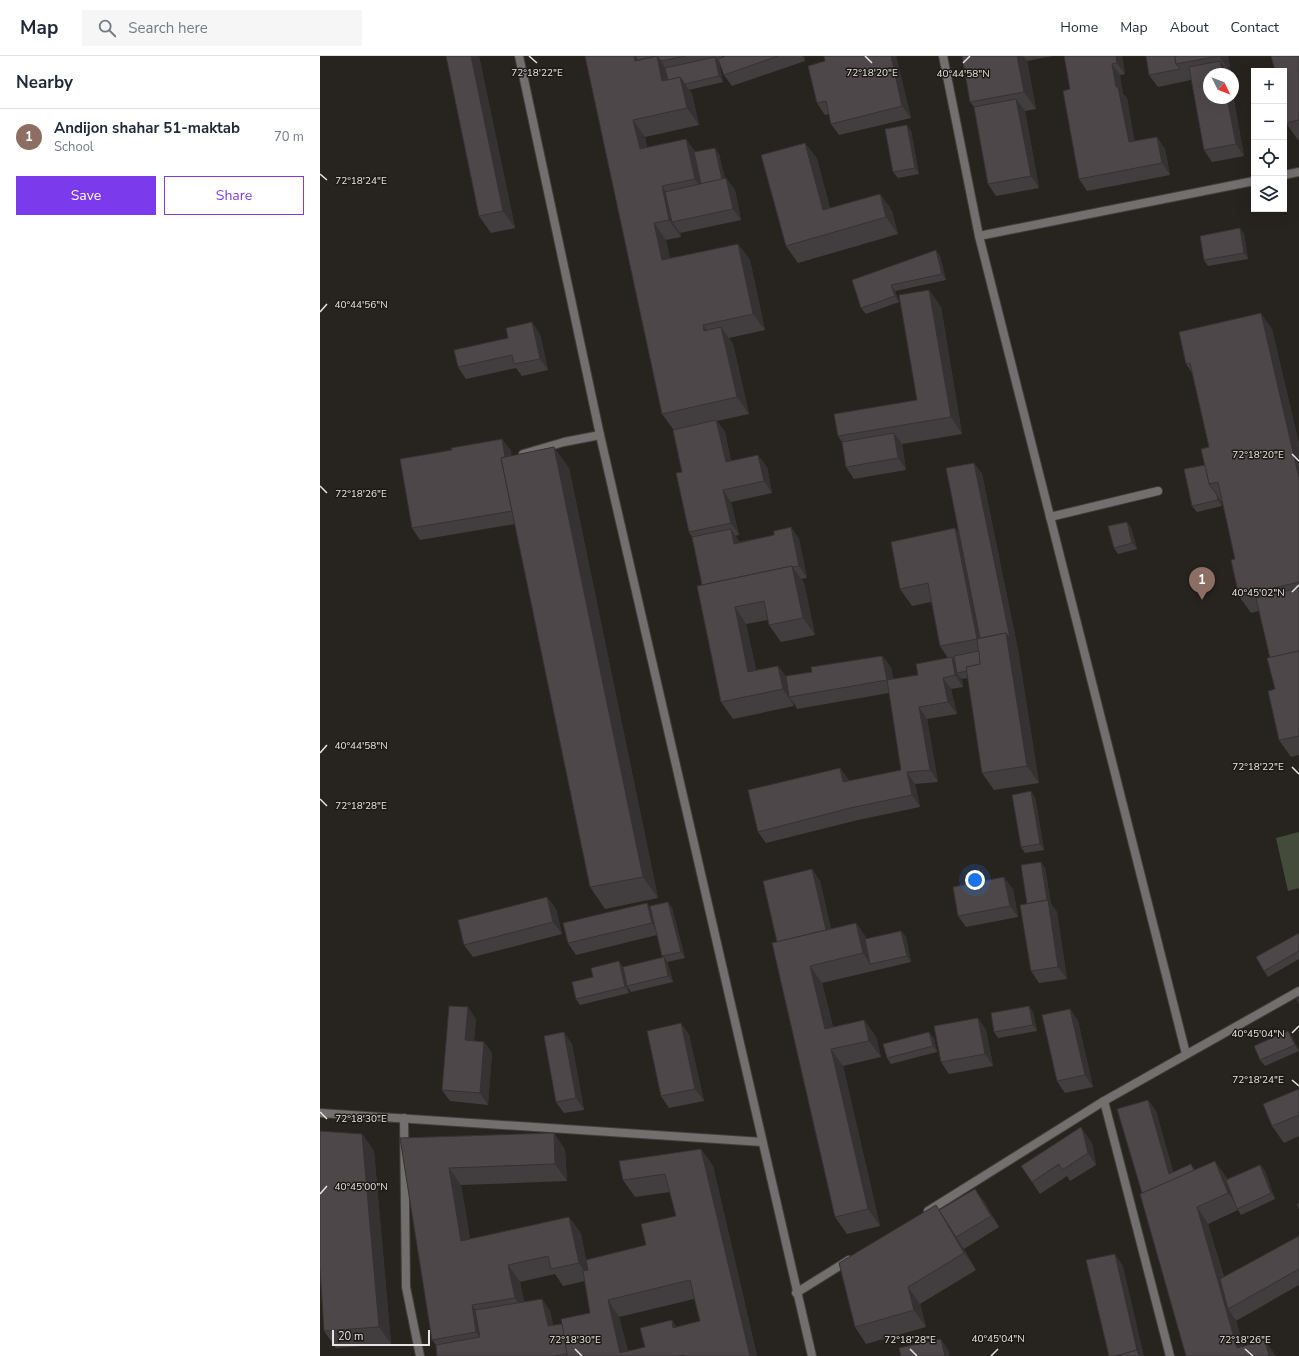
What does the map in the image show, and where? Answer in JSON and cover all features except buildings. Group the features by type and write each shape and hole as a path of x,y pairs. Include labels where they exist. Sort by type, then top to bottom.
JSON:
{"street":[{"path":"519,56 600,435 796,1293 812,1356"},
{"path":"943,56 979,236 1186,1054"},
{"path":"1287,175 1299,172"},
{"path":"979,236 1251,182"},
{"path":"522,454 564,442 600,435"},
{"path":"1050,517 1158,491"},
{"path":"923,1214 1104,1101 1299,991"},
{"path":"1104,1101 1170,1356"},
{"path":"320,1113 762,1142"},
{"path":"404,1118 406,1287 420,1356"},
{"path":"796,1293 857,1256"}],"green space":[{"path":"1299,832 1299,888 1288,891 1276,838"}],"place":[{"name":"Andijon shahar 51-maktab","path":"1202,600"}]}
